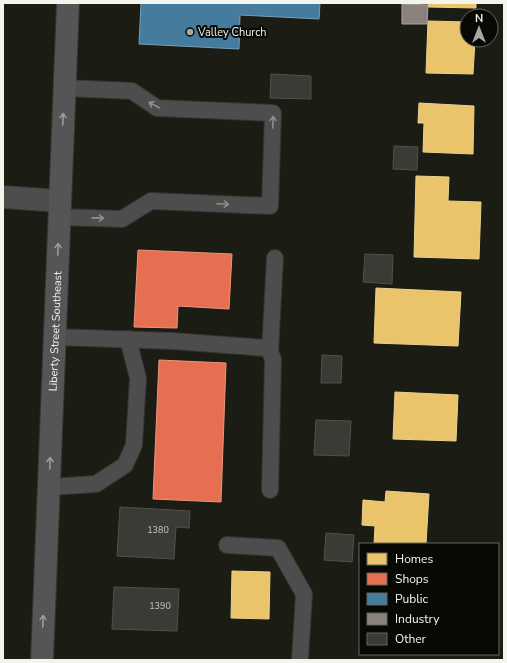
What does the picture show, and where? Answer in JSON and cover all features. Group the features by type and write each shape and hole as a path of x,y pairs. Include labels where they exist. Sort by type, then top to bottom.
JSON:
{"main road":[{"name":"Liberty Street Southeast","path":"42,660 68,3"}],"street":[{"path":"3,197 60,209"}],"lane":[{"path":"60,209 122,219 151,201 270,206 273,112 157,108 132,91 65,88"},
{"path":"270,490 273,360 270,352 275,258"},
{"path":"55,337 128,339 265,348 270,352"},
{"path":"49,487 96,484 125,465 134,444 138,378 128,339"},
{"path":"227,545 278,548 304,594 300,660"}],"building: Homes":[{"path":"428,3 476,3 476,8 428,7"},
{"path":"428,21 459,22 459,48 475,48 473,74 426,73"},
{"path":"419,103 474,106 473,154 423,152 424,123 418,123"},
{"path":"416,176 449,177 448,201 481,202 479,259 414,257"},
{"path":"376,288 461,292 458,346 374,343"},
{"path":"395,392 458,395 456,441 393,439"},
{"path":"386,491 429,494 426,543 374,543 375,526 362,525 363,500 385,502"},
{"path":"232,571 270,572 269,619 231,618"}],"building: Shops":[{"path":"138,250 232,254 229,309 178,306 177,328 134,327"},
{"path":"159,360 226,363 221,502 153,499"}],"building: Public":[{"name":"Valley Church","path":"141,3 320,3 319,19 240,15 239,49 139,44"}],"building: Industry":[{"path":"402,4 428,5 427,24 402,24"}],"building: Other":[{"path":"271,74 311,76 311,99 270,98"},
{"path":"394,146 418,147 417,170 393,169"},
{"path":"365,254 393,255 392,284 363,282"},
{"path":"322,355 342,356 341,383 321,383"},
{"path":"316,420 351,421 349,456 314,455"},
{"path":"120,507 190,511 189,528 176,527 174,559 117,556"},
{"path":"326,533 354,535 352,562 324,560"},
{"path":"114,587 179,589 177,631 112,629"}],"place":[{"name":"Valley Church","path":"190,32"}]}
